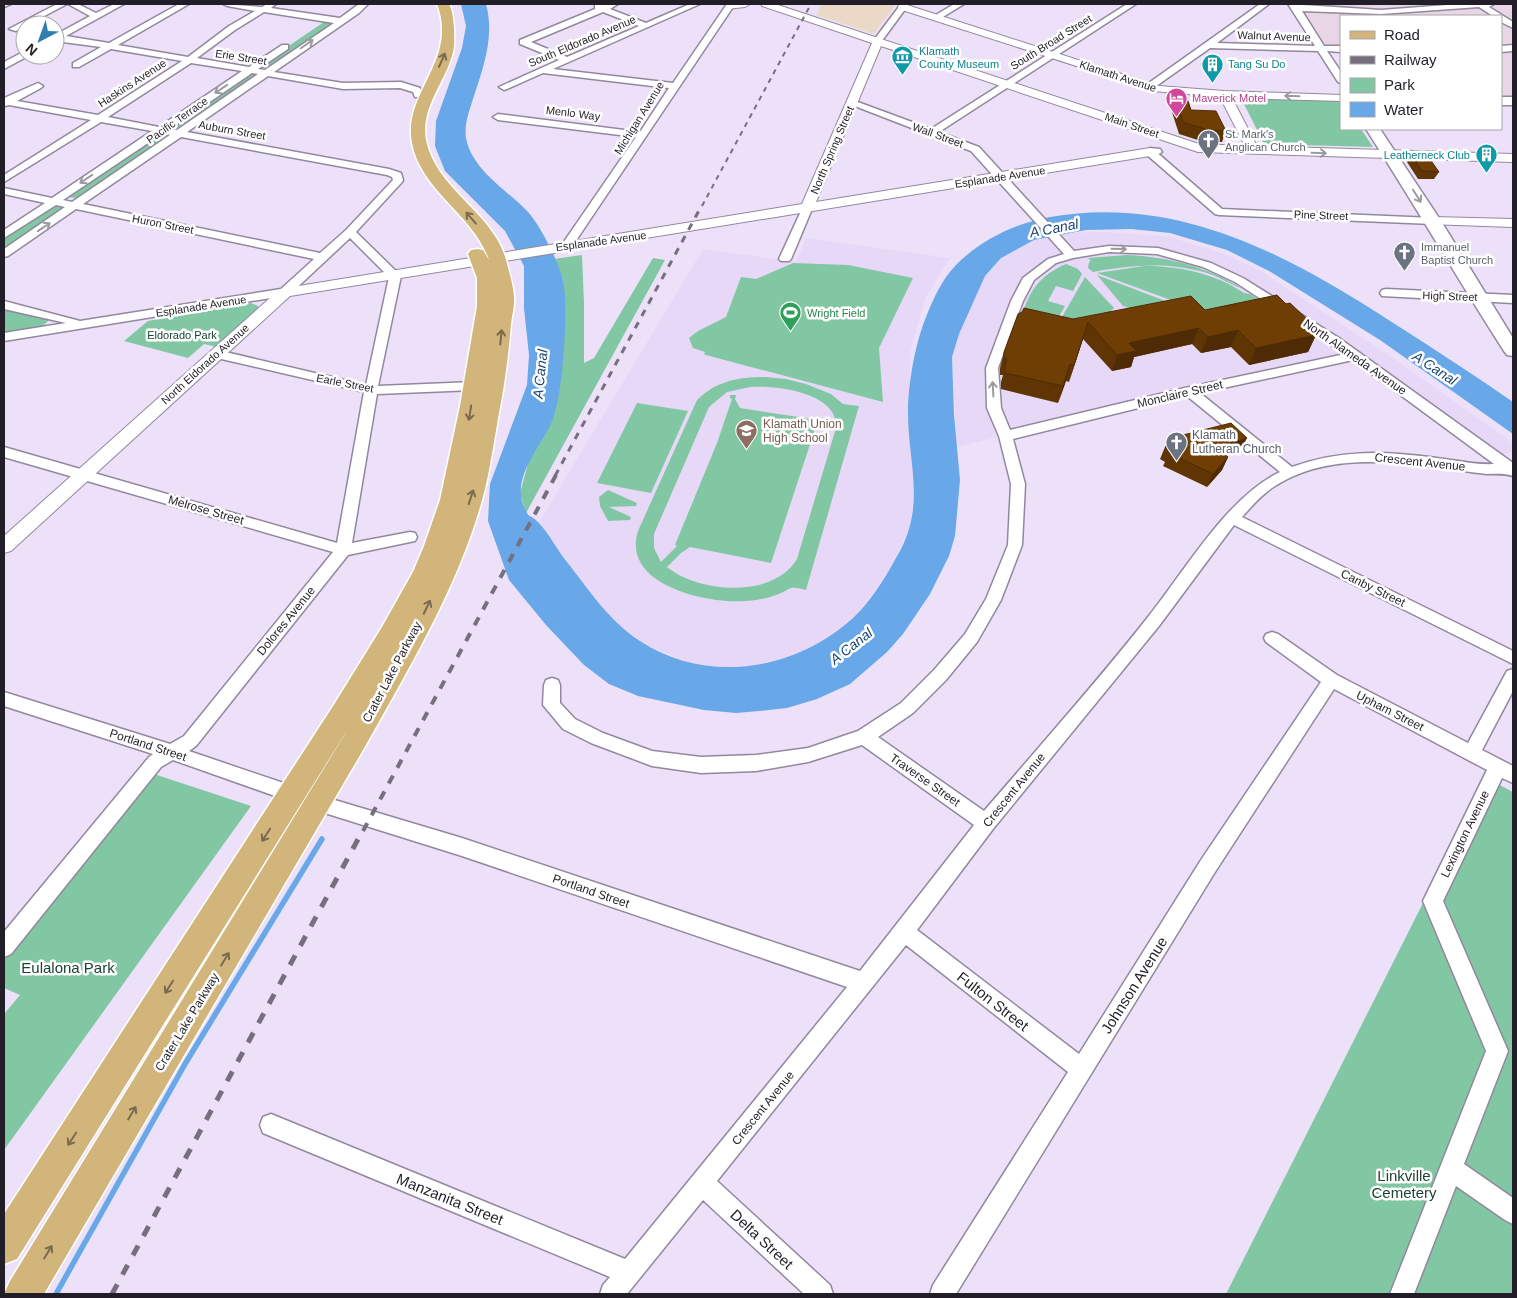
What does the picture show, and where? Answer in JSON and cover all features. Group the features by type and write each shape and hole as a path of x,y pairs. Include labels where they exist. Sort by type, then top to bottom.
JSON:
{"main road":[{"path":"410,164 404,139 432,46 434,33 429,4"},
{"name":"Crater Lake Parkway","path":"4,1246 305,798 400,662 439,583 459,534 474,489 498,362 505,296 498,258 486,235 426,164 419,145 417,125 423,102 446,53 447,18 443,4"},
{"path":"1374,130 1433,221 1478,297 1513,351"},
{"path":"424,187 452,221"},
{"name":"Crater Lake Parkway","path":"469,241 498,258"},
{"name":"Crater Lake Parkway","path":"305,798 312,797 311,791 342,738 370,669 416,590 437,544 455,487 466,438 486,311 486,277 498,258"},
{"name":"Crater Lake Parkway","path":"23,1294 305,798"}],"street":[{"path":"13,30 63,4"},
{"path":"72,4 96,16"},
{"path":"65,32 120,4"},
{"path":"76,66 186,4"},
{"path":"227,4 340,21"},
{"name":"Haskins Avenue","path":"4,179 189,60 232,28 272,4"},
{"name":"Pacific Terrace","path":"4,235 349,4"},
{"name":"Pacific Terrace","path":"4,254 76,206 340,21 356,12 364,4"},
{"path":"590,4 647,26"},
{"path":"567,60 523,42 614,4"},
{"name":"South Eldorado Avenue","path":"504,87 696,4"},
{"path":"731,6 744,4"},
{"name":"Main Street","path":"766,4 1198,148 1513,158"},
{"path":"774,4 784,10"},
{"path":"935,18 960,4"},
{"name":"South Broad Street","path":"933,132 1132,4"},
{"path":"1149,87 1265,4"},
{"path":"1370,4 1384,14"},
{"path":"1479,4 1497,15"},
{"path":"1294,6 1384,14 1490,4"},
{"name":"Michigan Avenue","path":"567,246 644,135 674,86 731,6"},
{"path":"878,40 904,6"},
{"name":"Klamath Avenue","path":"904,6 935,18 1169,92 1340,98"},
{"path":"1294,6 1340,78"},
{"path":"1502,18 1513,26"},
{"name":"Erie Street","path":"65,38 344,86 401,85 417,90 418,95"},
{"name":"North Spring Street","path":"785,259 878,40"},
{"name":"Walnut Avenue","path":"1206,45 1340,50"},
{"path":"4,66 15,60"},
{"path":"542,71 674,86"},
{"path":"5,102 38,86"},
{"path":"1224,94 1253,150"},
{"name":"Auburn Street","path":"5,102 160,129 389,172 396,175"},
{"name":"Wall Street","path":"852,103 975,148 1071,254"},
{"name":"Menlo Way","path":"498,117 644,135"},
{"path":"1132,126 1159,140 1161,146 1153,152"},
{"name":"Esplanade Avenue","path":"4,337 82,323 153,314 395,276 553,248 807,209 1001,176 1153,152 1198,148"},
{"name":"Pine Street","path":"1153,152 1219,212 1513,223"},
{"name":"North Eldorado Avenue","path":"4,546 350,232 398,180 396,175"},
{"name":"Huron Street","path":"4,191 322,257"},
{"path":"350,232 395,276"},
{"name":"North Alameda Avenue","path":"552,685 551,705 569,724 596,738 652,758 701,765 756,763 808,755 864,737 906,708 940,675 971,638 993,600 1015,545 1018,484 1006,436 994,408 992,368 1017,301 1029,278 1052,261 1071,254 1109,249 1150,251 1182,257 1207,265 1239,280 1356,356 1512,469"},
{"name":"Dolores Avenue","path":"4,947 155,762 190,741 343,550 371,390 395,276"},
{"name":"High Street","path":"1386,293 1513,298"},
{"path":"4,305 82,323"},
{"name":"Earle Street","path":"217,354 371,390 474,386"},
{"name":"Monclaire Street","path":"1006,436 1190,391 1356,356"},
{"path":"1190,391 1290,473"},
{"name":"Melrose Street","path":"4,452 343,550 410,537"},
{"name":"Crescent Avenue","path":"612,1294 904,932 986,823 1153,622 1232,518 1256,493 1271,482 1290,473 1334,460 1377,456 1468,467 1512,469"},
{"name":"Canby Street","path":"1232,518 1513,658"},
{"name":"Upham Street","path":"1272,638 1331,680 1506,771"},
{"path":"1472,753 1513,676"},
{"name":"Johnson Avenue","path":"942,1294 1208,866 1331,680"},
{"name":"Portland Street","path":"4,699 171,752 305,798 462,847 863,982"},
{"name":"Traverse Street","path":"864,737 986,823"},
{"name":"Lexington Avenue","path":"1451,1169 1497,1051 1433,901 1506,771"},
{"name":"Fulton Street","path":"904,932 1082,1069"},
{"name":"Manzanita Street","path":"271,1125 629,1273"},
{"path":"1402,1294 1451,1169 1513,1212"},
{"name":"Delta Street","path":"702,1183 821,1294"}],"shaded area":[{"path":"822,4 896,4 874,34 816,15"},
{"path":"1292,4 1513,4 1513,106 1502,98 1502,15 1340,15 1340,49 1320,49"},
{"path":"1104,232 1167,236 1224,254 1261,271 1393,358 1513,443 1513,452 1499,455 1355,352 1252,373 957,447 952,357 959,334 985,276 1001,258 1034,240 1065,233"},
{"name":"Klamath Union High School","path":"806,238 950,258 925,299 911,349 908,413 914,480 911,525 891,567 862,608 843,626 819,643 787,658 745,667 721,669 692,664 644,644 613,620 555,547 539,522 703,249 796,262"}],"green space":[{"path":"329,20 334,23 269,68 259,68 259,66"},
{"path":"252,72 258,73 258,76 182,128 170,128"},
{"path":"1251,99 1340,101 1340,130 1362,130 1373,147 1264,144 1243,102"},
{"path":"162,133 168,135 168,138 81,197 68,197 68,194"},
{"path":"56,205 63,207 64,210 4,250 4,238 49,207"},
{"path":"582,255 584,363 594,358 653,258 665,260 526,513 520,493 529,460 553,418 563,280 554,259"},
{"path":"1127,255 1157,258 1200,268 1241,288 1213,275 1168,266 1138,266 1093,272 1088,268 1091,261 1088,258"},
{"name":"Wright Field","path":"793,263 848,265 913,278 879,348 883,402 706,355 704,354 705,352 693,348 689,338 698,331 726,317 741,277 756,279"},
{"path":"1066,264 1078,269 1082,274 1073,291 1056,286 1048,301 1065,306 1055,323 1022,316 1028,298 1037,284 1057,268"},
{"path":"1144,266 1170,267 1196,272 1221,280 1244,293 1250,294 1266,305 1217,317 1097,273"},
{"path":"1097,275 1176,305 1137,310 1123,306"},
{"path":"1085,277 1114,308 1110,315 1058,324"},
{"name":"Eldorado Park","path":"251,303 258,306 258,309 217,347 204,344 188,358 124,341 148,321"},
{"path":"4,308 50,319 43,326 4,333"},
{"path":"755,377 786,379 806,384 831,394 843,404 859,406 806,590 791,588 769,597 747,601 712,599 691,595 672,588 655,578 643,566 636,550 638,531 697,400 720,384 737,379","holes":["750,387 804,393 827,406 834,416 836,428 797,559 786,572 771,581 754,586 735,588 697,582 681,576 667,567 690,547 771,563 818,420 740,408 735,399 736,395 730,395 732,399 717,443 675,545 677,546 661,562 654,548 654,534 709,407 727,392"]},
{"path":"637,403 688,411 651,493 597,483"},
{"path":"608,490 637,503 636,506 609,507 631,517 630,520 608,521 600,506 599,497"},
{"name":"Eulalona Park","path":"154,774 251,806 4,1150 4,1014 20,995 4,988 4,959"},
{"name":"Linkville Cemetery","path":"1486,778 1513,792 1513,1294 1226,1294"}],"water":[{"name":"A Canal","path":"461,4 486,4 489,28 487,52 466,123 466,138 469,149 482,169 533,218 554,255 564,289 564,342 557,406 553,419 524,474 521,497 528,514 542,526 563,557 609,615 640,641 667,655 695,664 724,667 753,665 781,659 809,648 834,633 864,607 901,549 912,515 914,481 908,413 909,390 919,339 932,303 946,277 955,266 976,248 1012,228 1037,220 1098,212 1145,215 1190,223 1234,237 1318,277 1513,402 1513,434 1380,340 1269,271 1227,250 1170,233 1131,229 1086,230 1034,240 1001,258 985,276 959,334 952,357 954,415 960,480 955,536 949,556 930,594 903,634 887,652 850,684 817,699 787,708 736,713 704,710 638,696 609,684 584,665 546,625 509,580 488,521 490,484 527,385 529,355 524,308 524,266 505,231 445,171 435,146 436,121 462,48 466,26"}],"building":[{"path":"1175,97 1188,101 1191,110 1216,111 1226,131 1208,130 1183,122"},
{"path":"1411,155 1427,155 1439,172 1422,171"},
{"path":"1277,295 1286,304 1290,303 1310,322 1303,323 1316,335 1256,348 1238,330 1208,337 1199,328 1129,343 1136,351 1117,355 1088,322 1074,365 1070,364 1063,386 1005,373 1007,359 1004,358 1004,352 1018,314 1024,308 1073,319 1191,296 1205,310"},
{"path":"1231,423 1247,438 1217,447 1228,457 1213,474 1169,453 1172,450 1165,447 1175,437"}],"waterway":[{"path":"56,1294 185,1064 322,839"}],"railway":[{"path":"702,206 811,4"},
{"path":"555,476 702,205"},
{"path":"363,831 556,475"},
{"path":"112,1294 363,830"}],"place":[{"name":"Klamath County Museum","path":"903,76"},
{"name":"Tang Su Do","path":"1212,83"},
{"name":"Maverick Motel","path":"1176,117"},
{"name":"St. Mark's Anglican Church","path":"1209,159"},
{"name":"Leatherneck Club","path":"1486,174"},
{"name":"Immanuel Baptist Church","path":"1405,272"},
{"name":"Wright Field","path":"791,332"},
{"name":"Klamath Union High School","path":"747,450"},
{"name":"Klamath Lutheran Church","path":"1176,461"}]}
